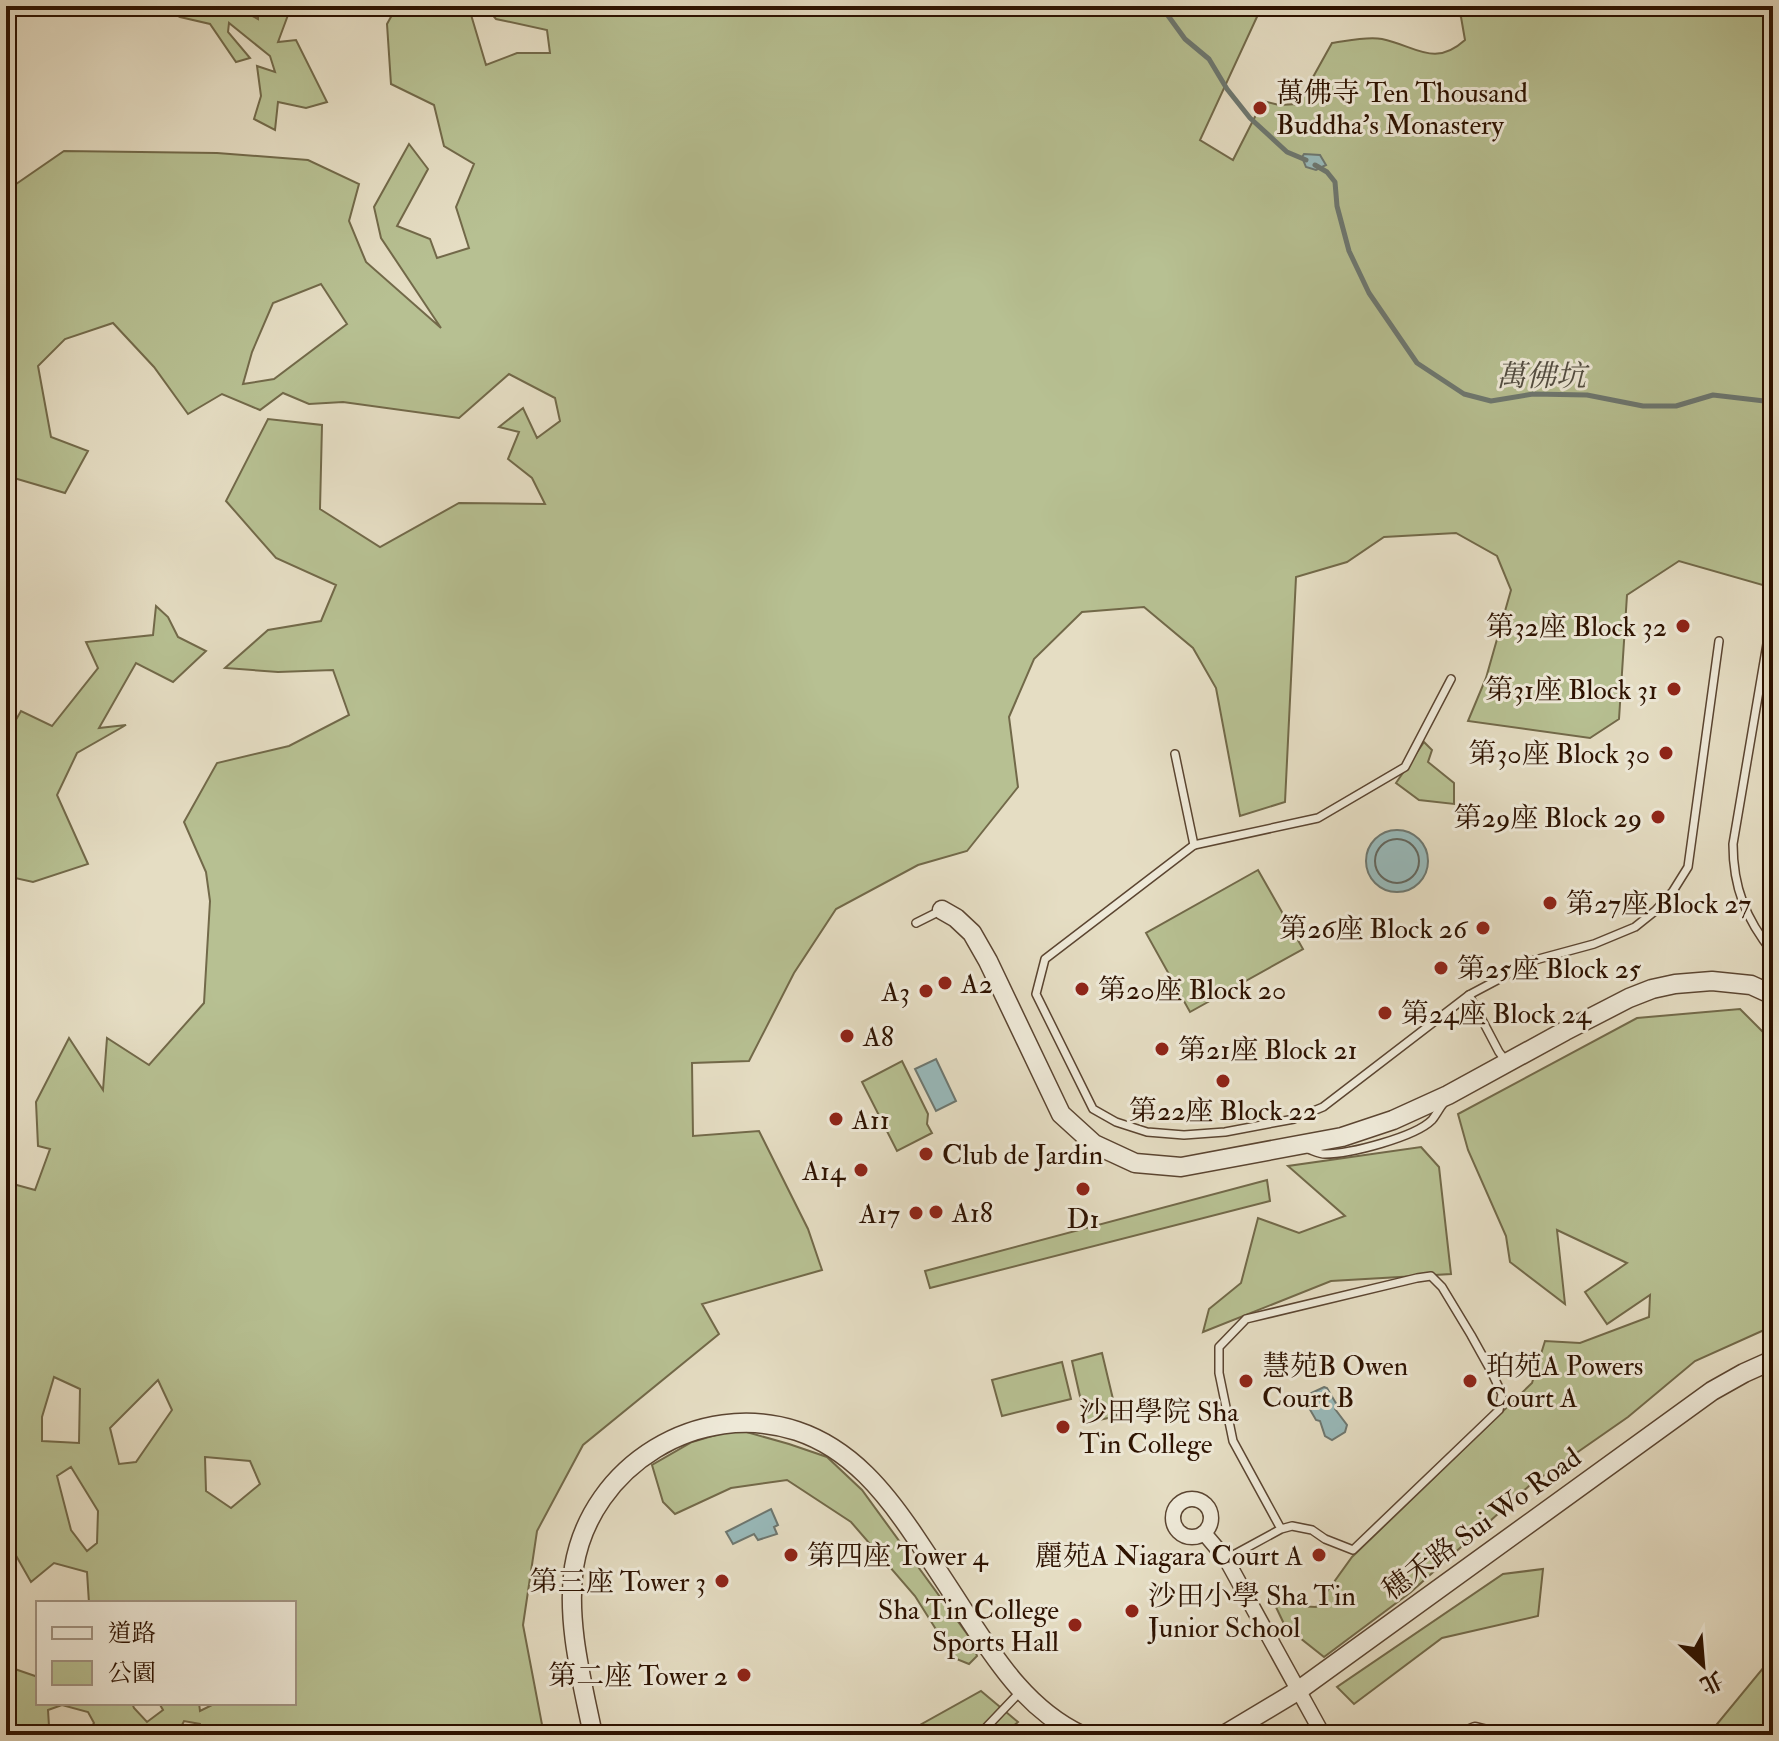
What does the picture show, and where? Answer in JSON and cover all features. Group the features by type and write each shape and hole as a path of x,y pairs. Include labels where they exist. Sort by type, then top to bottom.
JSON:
{"street":[{"path":"942,910 972,933 1061,1114 1094,1144 1135,1163 1181,1167 1342,1137 1393,1120 1448,1095 1590,1018 1652,989 1712,981 1751,985 1773,995"},
{"name":"穗禾路 Sui Wo Road","path":"1224,1735 1299,1690 1703,1397 1735,1377 1773,1360"},
{"path":"593,1735 573,1609 574,1568 588,1522 615,1481 642,1457 687,1433 735,1423 765,1424 798,1431 830,1445 860,1468 900,1514 994,1656 1021,1690 1042,1711 1081,1735"},
{"path":"1204,1533 1226,1559 1323,1735"},
{"path":"1463,1735 1475,1730 1495,1735"}],"lane":[{"path":"1769,632 1733,844 1733,861 1749,919 1773,953"},
{"path":"1451,679 1405,767 1318,818 1194,845 1045,959 1036,994 1093,1109 1116,1122 1147,1132 1184,1135 1225,1132 1294,1119 1323,1107 1469,995 1535,960 1594,944 1635,927 1673,891 1688,867 1719,641"},
{"path":"1175,754 1194,845"},
{"path":"916,923 942,910"},
{"path":"1469,995 1507,1063"},
{"path":"1226,1559 1292,1526 1312,1530 1353,1550 1499,1410 1502,1394 1491,1371 1442,1287 1431,1276 1246,1319 1219,1347 1219,1373 1233,1441 1281,1529"},
{"path":"979,1735 1021,1690"}],"green space":[{"path":"160,6 233,6 258,19 258,6 269,6 270,14 288,15 278,42 296,40 327,102 306,108 278,102 275,130 254,119 261,96 257,66 275,72 270,56 229,23 228,32 250,58 236,62 210,24 180,17"},
{"path":"397,6 467,6 486,65 517,53 550,53 547,30 496,19 485,6 1262,6 1200,140 1233,160 1263,101 1279,105 1298,104 1332,43 1376,38 1425,53 1444,53 1465,40 1461,17 1452,6 1773,6 1773,588 1679,561 1627,595 1619,719 1590,738 1468,721 1486,678 1511,590 1497,556 1456,533 1384,537 1347,562 1296,577 1285,802 1240,816 1216,688 1193,648 1144,607 1082,612 1034,659 1009,717 1018,787 967,851 918,865 836,909 794,973 749,1061 692,1063 693,1136 759,1131 808,1229 822,1270 702,1304 719,1334 583,1445 537,1531 523,1625 544,1735 205,1735 200,1724 184,1721 177,1735 86,1735 94,1723 88,1712 62,1705 133,1705 147,1722 163,1710 160,1705 199,1705 200,1711 212,1705 296,1705 296,1601 89,1601 87,1572 54,1563 31,1582 6,1538 6,1182 35,1190 50,1149 38,1146 36,1102 69,1038 103,1090 107,1038 149,1065 204,1003 210,901 206,872 184,822 217,763 289,746 349,715 333,670 278,672 225,668 268,630 321,621 336,585 276,558 226,501 268,419 322,425 320,509 380,547 459,503 545,504 532,478 508,459 519,432 499,427 523,408 537,438 560,421 555,398 509,374 459,418 343,402 309,404 283,393 260,410 222,394 188,414 154,367 113,323 65,339 38,366 51,437 88,451 65,493 7,476 6,191 64,151 217,153 308,160 359,184 349,221 366,262 441,328 381,238 374,207 409,144 428,169 397,226 430,239 437,258 469,248 456,207 474,164 444,146 434,105 391,84 387,24","holes":["321,284 347,324 274,379 243,384 252,352 273,303","54,1377 80,1389 79,1443 42,1441 42,1417","158,1380 172,1410 136,1462 119,1464 110,1428","205,1457 250,1461 260,1484 231,1508 206,1491","71,1467 98,1511 97,1543 87,1551 71,1530 57,1476"]},
{"path":"156,606 168,617 178,637 206,651 173,682 136,663 99,728 126,725 77,753 57,795 88,864 33,882 6,876 6,802 9,788 6,786 6,737 21,711 52,726 98,668 86,642 153,635"},
{"path":"1424,742 1432,750 1428,762 1454,783 1454,804 1419,800 1396,783"},
{"path":"1258,870 1303,949 1190,1012 1146,933"},
{"path":"1740,1009 1773,1042 1773,1326 1695,1361 1628,1417 1529,1486 1411,1592 1324,1657 1285,1626 1275,1605 1316,1607 1352,1557 1532,1383 1545,1341 1580,1343 1649,1317 1650,1295 1607,1324 1585,1292 1627,1263 1557,1230 1565,1304 1510,1262 1506,1236 1468,1150 1458,1114 1637,1018"},
{"path":"902,1061 928,1114 927,1124 932,1133 897,1151 862,1082"},
{"path":"1421,1147 1439,1167 1451,1274 1331,1281 1203,1332 1209,1309 1241,1283 1258,1218 1299,1233 1345,1216 1288,1166"},
{"path":"1267,1180 1270,1201 930,1288 925,1271"},
{"path":"1102,1353 1117,1416 1086,1423 1072,1361"},
{"path":"1062,1362 1071,1399 1002,1416 992,1380"},
{"path":"736,1429 827,1457 862,1490 970,1638 977,1656 969,1664 954,1658 915,1596 851,1522 787,1480 731,1488 675,1514 663,1502 652,1465 692,1442"},
{"path":"1543,1569 1538,1616 1442,1638 1354,1704 1337,1687 1503,1574"},
{"path":"1773,1656 1773,1735 1708,1735"},
{"path":"6,1666 36,1676 36,1705 62,1705 48,1710 49,1726 80,1735 6,1735"},
{"path":"981,1691 1018,1722 1003,1735 902,1735"}],"water":[{"path":"1304,154 1320,155 1326,165 1316,170 1306,167 1302,157"},
{"path":"1397,830 1419,839 1428,861 1419,883 1397,892 1375,883 1366,861 1375,839"},
{"path":"936,1059 956,1101 936,1111 915,1069"},
{"path":"1324,1387 1347,1425 1345,1432 1332,1440 1325,1436 1320,1421 1316,1420 1305,1401 1307,1395"},
{"path":"771,1509 778,1525 774,1527 777,1534 758,1540 754,1534 733,1544 726,1532"}],"waterway":[{"path":"1161,6 1185,39 1209,59 1250,118 1287,152 1306,160"},
{"name":"萬佛坑","path":"1315,165 1327,172 1335,182 1337,206 1349,251 1369,293 1417,363 1464,394 1491,401 1533,394 1587,395 1643,406 1676,406 1713,395 1773,402"}],"place":[{"name":"萬佛寺 Ten Thousand Buddha's Monastery","path":"1260,108"},
{"name":"第32座 Block 32","path":"1683,626"},
{"name":"第31座 Block 31","path":"1674,689"},
{"name":"第30座 Block 30","path":"1666,753"},
{"name":"第29座 Block 29","path":"1658,817"},
{"name":"第27座 Block 27","path":"1550,903"},
{"name":"第26座 Block 26","path":"1483,928"},
{"name":"第25座 Block 25","path":"1441,968"},
{"name":"A2","path":"945,983"},
{"name":"第20座 Block 20","path":"1082,989"},
{"name":"A3","path":"926,991"},
{"name":"第24座 Block 24","path":"1385,1013"},
{"name":"A8","path":"847,1036"},
{"name":"第21座 Block 21","path":"1162,1049"},
{"name":"第22座 Block 22","path":"1223,1081"},
{"name":"A11","path":"836,1119"},
{"name":"Club de Jardin","path":"926,1154"},
{"name":"A14","path":"861,1170"},
{"name":"D1","path":"1083,1189"},
{"name":"A18","path":"936,1212"},
{"name":"A17","path":"916,1213"},
{"name":"慧苑B Owen Court B","path":"1246,1381"},
{"name":"珀苑A Powers Court A","path":"1470,1381"},
{"name":"沙田學院 Sha Tin College","path":"1063,1427"},
{"name":"第四座 Tower 4","path":"791,1555"},
{"name":"麗苑A Niagara Court A","path":"1319,1555"},
{"name":"第三座 Tower 3","path":"722,1581"},
{"name":"沙田小學 Sha Tin Junior School","path":"1132,1611"},
{"name":"Sha Tin College Sports Hall","path":"1075,1625"},
{"name":"第二座 Tower 2","path":"744,1675"}]}
